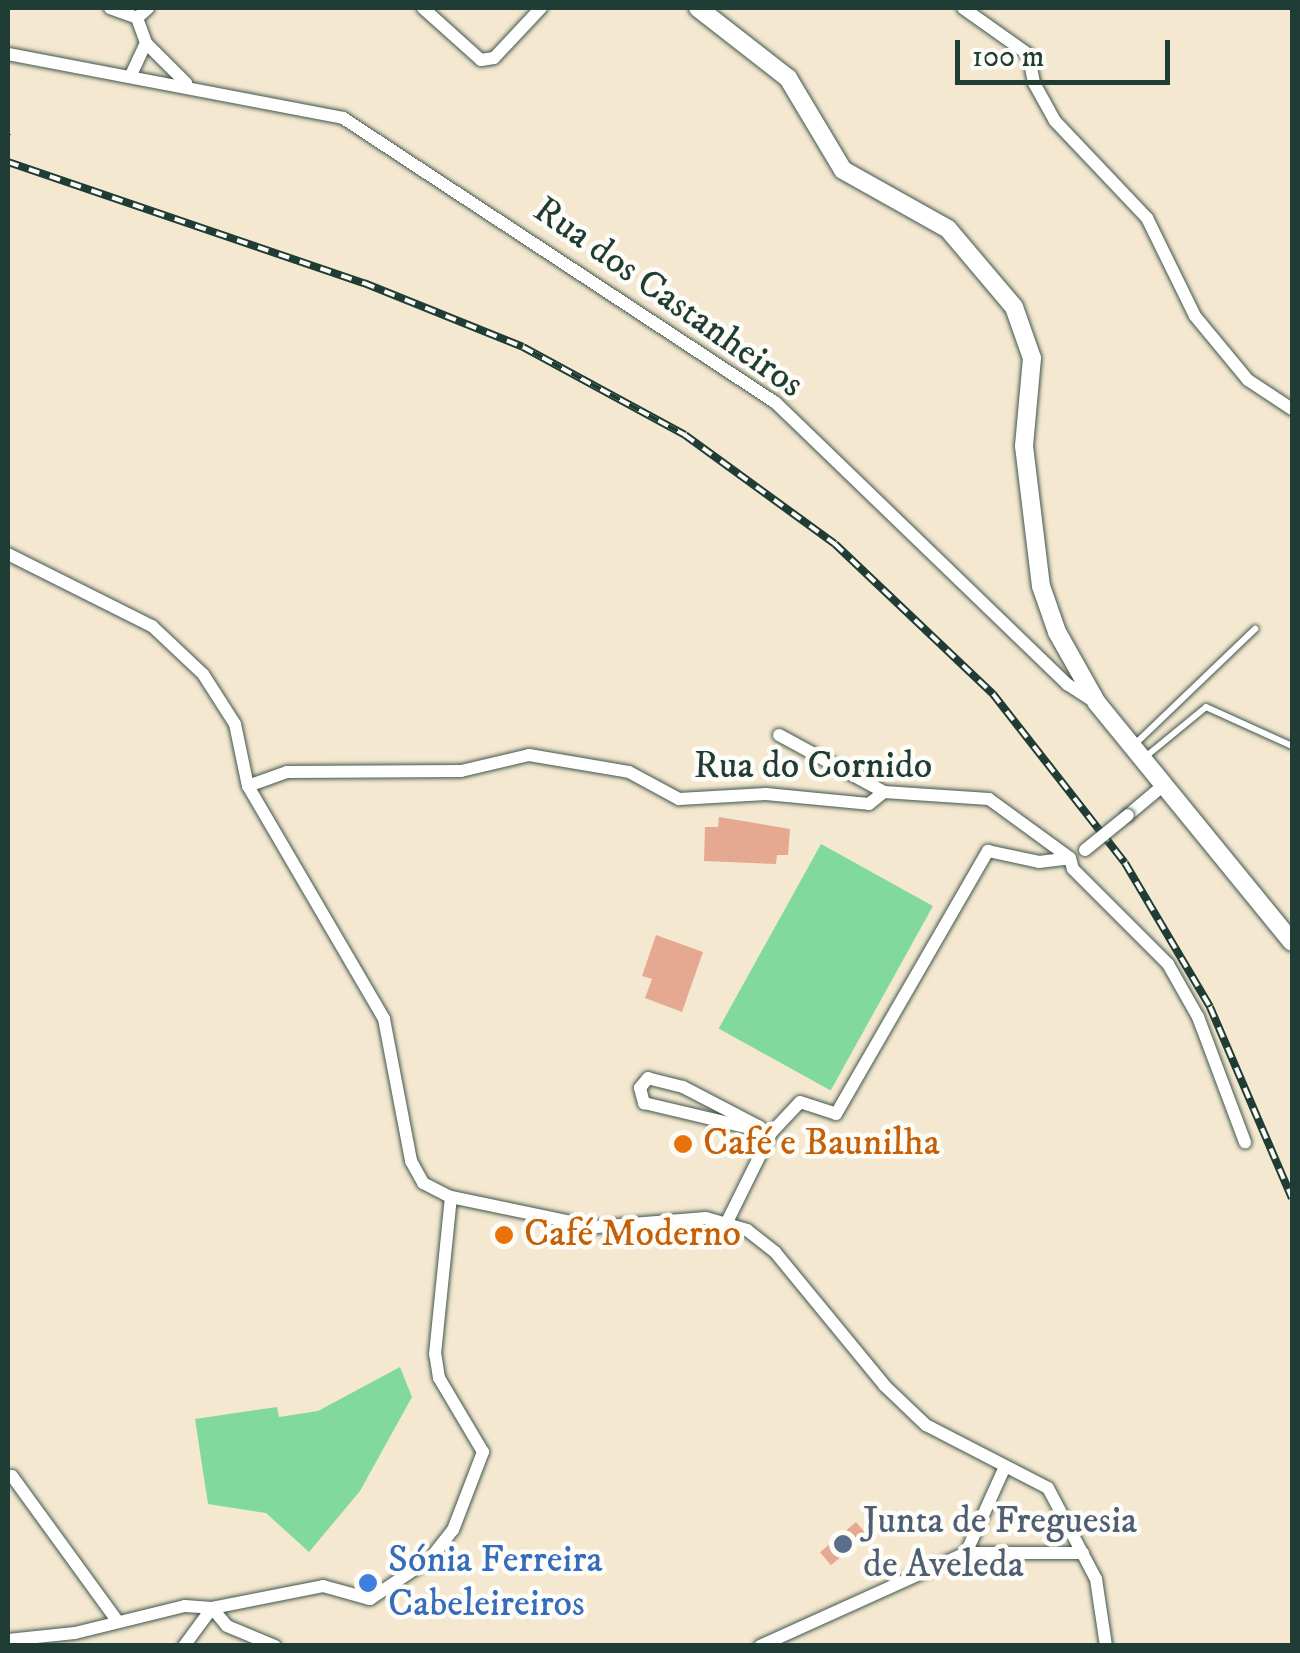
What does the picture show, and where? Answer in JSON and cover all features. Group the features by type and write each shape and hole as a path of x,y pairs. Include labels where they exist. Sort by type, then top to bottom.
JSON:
{"street":[{"path":"110,8 137,18 146,43 187,84"},
{"path":"137,18 148,8"},
{"path":"422,8 481,60 494,58 541,8"},
{"path":"698,8 730,34 770,58 788,78 843,170 948,229 1014,307 1032,358 1024,446 1041,586 1057,632 1097,703 1292,942"},
{"path":"962,8 1028,54 1034,83 1055,121 1147,218 1195,316 1248,380 1292,408"},
{"path":"131,75 146,43"},
{"name":"Rua dos Castanheiros","path":"8,54 187,84 343,118 663,323 776,403 1066,684 1097,703"},
{"path":"8,554 152,626 203,674 235,724 248,786 384,1018 411,1161 423,1183 452,1197 596,1227 728,1220 775,1252 885,1386 926,1425 1004,1469 1048,1488 1096,1579 1106,1646"},
{"path":"779,736 884,792"},
{"name":"Rua do Cornido","path":"248,786 287,772 461,771 528,755 629,772 679,799 766,794 868,804 884,792 989,799 1070,858 1072,869 1168,964 1198,1017 1244,1142"},
{"path":"728,1220 765,1130 800,1102 836,1114 988,851 1038,862 1070,858 1164,784"},
{"path":"648,1078 682,1086 765,1130 644,1102 640,1088 648,1078"},
{"path":"8,1640 118,1622 185,1606 212,1608 323,1586 370,1599 430,1558 453,1530 482,1452 439,1378 435,1354 452,1197"},
{"path":"966,1553 1004,1469"},
{"path":"12,1476 118,1622"},
{"path":"760,1646 966,1553 1082,1553"},
{"path":"184,1646 212,1608"},
{"path":"212,1608 227,1626 274,1646"}],"lane":[{"path":"1138,752 1255,630"},
{"path":"1138,752 1206,707 1292,746"}],"path":[{"path":"8,134 14,137"}],"green space":[{"path":"821,844 933,906 831,1091 719,1029"},
{"path":"400,1367 412,1397 360,1491 309,1552 266,1513 208,1504 195,1419 277,1407 279,1417 318,1411"}],"building":[{"path":"719,817 790,829 788,855 777,855 776,864 704,861 705,827 718,827"},
{"path":"656,935 703,952 682,1012 645,998 652,979 642,976"},
{"name":"Junta de Freguesia de Aveleda","path":"856,1522 867,1535 831,1565 820,1552"}],"railway":[{"path":"8,162 364,283 523,347 685,435 835,544 993,694 1125,863 1210,1007 1292,1198"}],"place":[{"name":"Café e Baunilha","path":"683,1144"},
{"name":"Café Moderno","path":"504,1235"},
{"name":"Junta de Freguesia de Aveleda","path":"843,1544"},
{"name":"Sónia Ferreira Cabeleireiros","path":"368,1583"}]}
